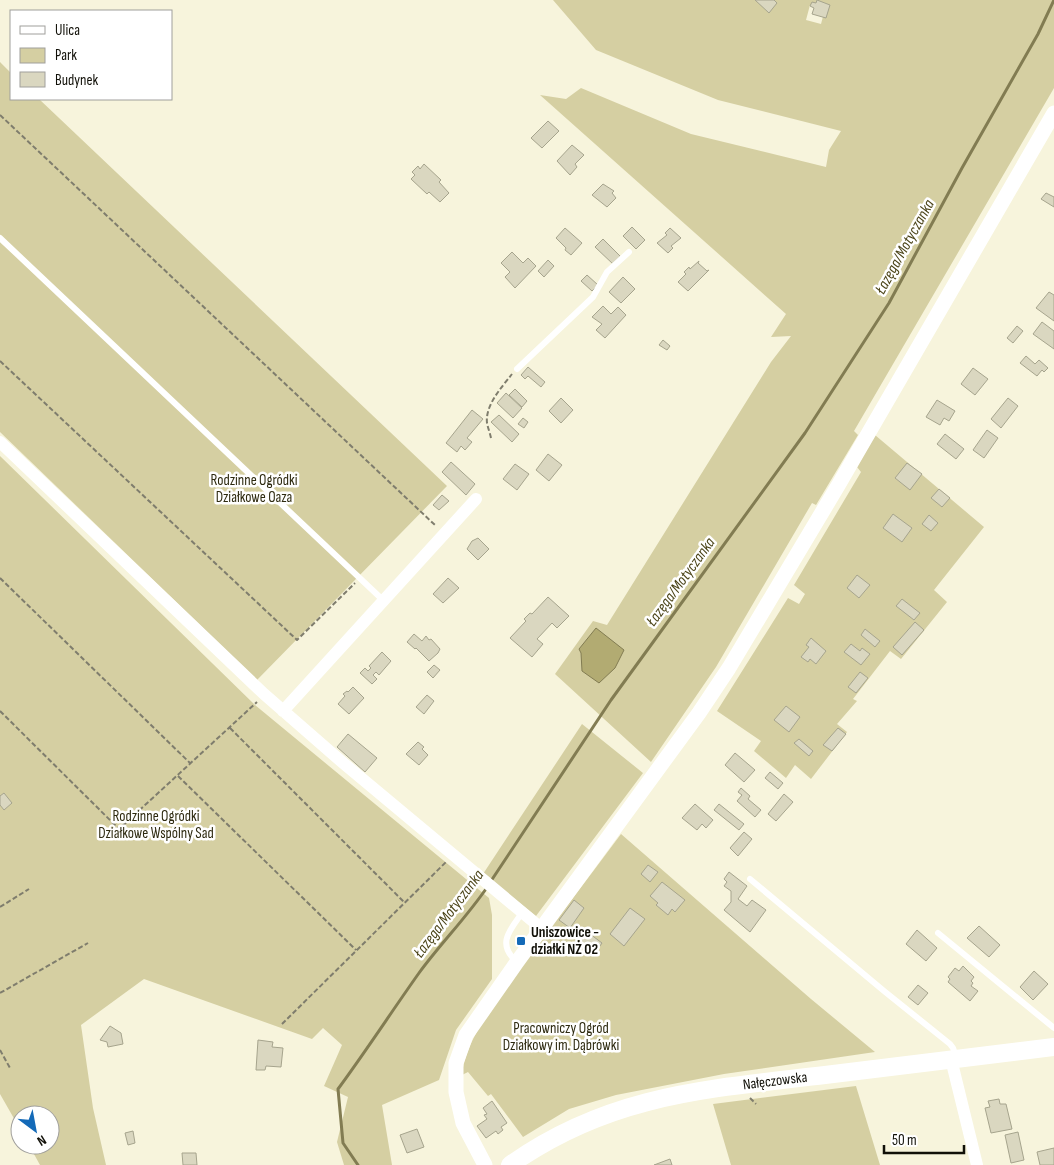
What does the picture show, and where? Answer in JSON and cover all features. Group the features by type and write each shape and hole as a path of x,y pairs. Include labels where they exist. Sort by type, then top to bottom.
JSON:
{"main road":[{"name":"Nałęczowska","path":"510,1165 541,1144 580,1124 615,1111 658,1099 708,1089 1054,1047"}],"street":[{"path":"484,1165 466,1130 455,1086 456,1063 462,1043 470,1028 729,668 839,484 1054,113"},
{"path":"0,442 264,694 541,928"},
{"path":"283,711 476,500"},
{"path":"954,1059 978,1165"}],"lane":[{"path":"0,238 384,601"},
{"path":"517,369 593,297 607,272 629,252"},
{"path":"750,879 950,1044 953,1048 954,1059"},
{"path":"517,962 510,956 506,948 506,941 509,930 522,912"},
{"path":"938,933 1054,1028"}],"path":[{"path":"0,114 445,534"},
{"path":"0,361 297,640 360,578"},
{"path":"491,438 487,423 488,411 501,387 517,369"},
{"path":"0,578 190,764"},
{"path":"0,711 119,829 230,728 264,694"},
{"path":"230,728 404,902"},
{"path":"178,776 356,950"},
{"path":"282,1024 453,855"},
{"path":"0,907 29,889"},
{"path":"0,993 88,943"},
{"path":"0,1050 10,1068"}],"green space":[{"path":"553,0 1054,0 1054,88 854,431 858,435 816,505 812,503 716,667 651,762 555,674 593,621 607,625 771,362 791,336 771,337 786,314 540,95 566,99 581,88 691,134 826,167 829,150 841,131 718,100 596,50","holes":["810,5 825,9 821,24 806,20"]},
{"name":"Rodzinne Ogródki Działkowe Oaza","path":"0,62 10,72 10,100 40,100 447,486 257,680 0,432"},
{"path":"875,435 984,527 934,590 947,602 901,659 890,651 853,699 857,701 837,724 847,732 811,779 795,765 786,778 754,751 761,741 717,711 788,598 799,604 805,594 794,585 861,472 857,467"},
{"name":"Rodzinne Ogródki Działkowe Wspólny Sad","path":"0,456 255,705 489,898 492,915 492,979 456,1030 439,1080 382,1105 392,1165 344,1165 337,1142 348,1097 324,1086 342,1045 323,1028 312,1039 144,979 81,1025 93,1108 106,1165 40,1165 34,1155 60,1155 60,1105 10,1105 10,1112 0,1094"},
{"path":"582,724 643,773 536,916 483,874"},
{"name":"Pracowniczy Ogród Działkowy im. Dąbrówki","path":"621,834 875,1052 724,1074 616,1095 569,1109 523,1137 491,1094 488,1096 468,1072 462,1075 465,1059 471,1043 490,1010"},
{"path":"856,1086 880,1165 731,1165 713,1104"}],"shaded area":[{"path":"596,628 624,650 615,668 599,683 582,671 579,649"}],"building":[{"path":"755,0 774,0 777,3 769,13"},
{"path":"817,0 830,5 826,18 812,14 814,8 810,6 812,2 816,3"},
{"path":"548,121 559,131 542,148 531,138"},
{"path":"572,145 584,155 575,164 577,167 570,175 557,161"},
{"path":"424,164 441,180 439,182 449,193 440,202 429,192 427,194 411,179 415,175 412,172 418,166 420,169"},
{"path":"603,184 614,191 612,193 616,198 607,207 592,195"},
{"path":"1046,193 1054,197 1054,207 1041,199"},
{"path":"632,227 645,240 636,249 623,236"},
{"path":"565,228 582,243 571,255 556,238"},
{"path":"670,228 681,238 671,246 673,248 668,253 657,243 667,235 665,233"},
{"path":"603,239 622,258 614,265 595,247"},
{"path":"512,252 523,263 528,258 536,266 515,288 505,277 510,272 501,263"},
{"path":"548,260 554,266 544,277 538,271"},
{"path":"699,261 698,263 707,271 709,270 688,291 678,282 686,274 684,272 689,267 690,269"},
{"path":"587,275 598,285 592,291 581,281"},
{"path":"623,277 635,289 621,303 609,292"},
{"path":"1049,292 1054,295 1054,321 1036,308"},
{"path":"603,306 611,314 618,307 626,315 605,338 596,330 602,324 592,317"},
{"path":"1042,322 1054,331 1054,349 1033,334"},
{"path":"1017,326 1023,331 1013,343 1007,338"},
{"path":"663,340 670,346 667,350 659,345"},
{"path":"1026,356 1035,364 1039,360 1048,368 1044,372 1042,370 1037,376 1020,363"},
{"path":"528,367 545,382 541,387 528,376 525,379 521,375"},
{"path":"973,368 988,379 975,395 961,384"},
{"path":"515,389 527,401 522,407 509,395"},
{"path":"506,393 522,408 513,418 497,403"},
{"path":"561,398 573,410 561,423 549,411"},
{"path":"1008,398 1018,406 1001,428 991,419"},
{"path":"937,400 955,411 949,421 944,418 940,425 926,417"},
{"path":"472,410 483,419 467,438 472,442 465,450 461,446 457,452 446,443"},
{"path":"499,415 519,434 512,442 491,422"},
{"path":"523,418 528,422 524,428 518,424"},
{"path":"987,430 998,438 984,458 973,450"},
{"path":"945,434 964,449 956,459 937,444"},
{"path":"548,454 562,465 549,481 536,470"},
{"path":"451,462 475,484 466,495 442,472"},
{"path":"907,463 922,474 910,490 895,478"},
{"path":"515,464 529,474 517,490 503,479"},
{"path":"939,489 950,498 942,507 931,498"},
{"path":"442,495 449,501 439,510 433,505"},
{"path":"893,514 912,528 902,542 883,528"},
{"path":"929,515 938,523 931,531 922,524"},
{"path":"478,538 489,549 478,560 467,549 472,541"},
{"path":"857,575 870,585 859,598 847,588"},
{"path":"448,578 459,588 443,603 433,594"},
{"path":"548,597 569,616 557,628 552,623 537,639 543,644 532,657 510,638 526,621 524,619 530,613 532,614"},
{"path":"902,599 920,613 914,620 896,606"},
{"path":"915,622 924,630 902,655 893,647"},
{"path":"865,629 880,641 875,647 861,635"},
{"path":"414,634 422,641 426,636 440,649 429,661 407,642"},
{"path":"811,638 826,651 816,664 810,659 808,662 801,657 809,647 806,645"},
{"path":"851,644 860,651 862,648 870,654 861,665 844,652"},
{"path":"382,652 391,661 379,675 376,672 373,675 377,679 372,684 360,673 365,668 368,671 371,668 369,666"},
{"path":"434,665 440,670 433,678 427,672"},
{"path":"860,672 868,678 856,693 848,687"},
{"path":"353,687 364,698 349,714 338,704 345,696 343,694"},
{"path":"427,695 434,701 424,714 416,707"},
{"path":"786,706 800,717 789,732 774,720"},
{"path":"838,728 846,734 832,751 823,745"},
{"path":"348,734 377,758 365,772 337,747"},
{"path":"799,739 813,751 809,756 794,743"},
{"path":"418,742 424,747 422,749 428,755 419,765 406,754"},
{"path":"735,753 755,770 744,782 725,765"},
{"path":"770,772 783,783 778,789 765,778"},
{"path":"741,788 750,796 748,799 761,810 755,817 737,801 742,795 738,792"},
{"path":"4,793 12,803 4,810 0,805 0,796"},
{"path":"784,794 793,802 776,821 768,814"},
{"path":"695,804 713,820 706,828 702,824 697,830 682,818"},
{"path":"719,804 744,824 739,830 714,810"},
{"path":"744,832 752,839 738,856 730,848"},
{"path":"648,865 658,872 650,882 641,874"},
{"path":"729,872 747,886 738,899 747,906 752,900 766,910 750,932 724,910 731,902 731,891 724,886 727,882 724,879"},
{"path":"662,882 685,900 675,912 672,909 668,915 656,905 658,903 650,896"},
{"path":"574,900 584,908 570,928 559,920"},
{"path":"630,908 645,919 624,946 610,934"},
{"path":"979,926 1000,945 989,957 967,938"},
{"path":"917,930 937,948 926,961 906,944"},
{"path":"586,931 602,943 595,953 579,940"},
{"path":"963,966 974,977 971,981 973,983 971,986 978,991 970,1001 948,982 950,979 948,977 955,968 959,971"},
{"path":"1034,971 1048,984 1033,1000 1020,987"},
{"path":"918,985 928,993 918,1005 908,997"},
{"path":"110,1026 121,1033 123,1044 108,1047 107,1042 100,1040"},
{"path":"258,1040 273,1042 272,1047 283,1048 281,1067 266,1066 265,1070 256,1070"},
{"path":"999,1099 1000,1104 1006,1104 1012,1129 991,1133 985,1108 990,1107 988,1101"},
{"path":"492,1101 507,1123 501,1127 503,1130 498,1134 496,1131 486,1138 477,1126 487,1119 484,1115 487,1114 483,1108"},
{"path":"417,1129 424,1147 407,1153 400,1135"},
{"path":"133,1131 135,1143 128,1145 125,1133"},
{"path":"1018,1132 1024,1160 1011,1163 1005,1135"},
{"path":"1054,1148 1054,1165 1040,1165 1037,1152"},
{"path":"182,1153 196,1153 197,1165 183,1165"},
{"path":"670,1159 672,1165 654,1165"}],"waterway":[{"name":"Łazęga/Motyczanka","path":"491,881 611,700 805,433 889,303 962,168 1038,34 1054,0"},
{"name":"Łazęga/Motyczanka","path":"358,1165 343,1143 338,1089 419,973 488,886"}],"place":[{"name":"Uniszowice - działki NŻ 02","path":"521,941"}]}
